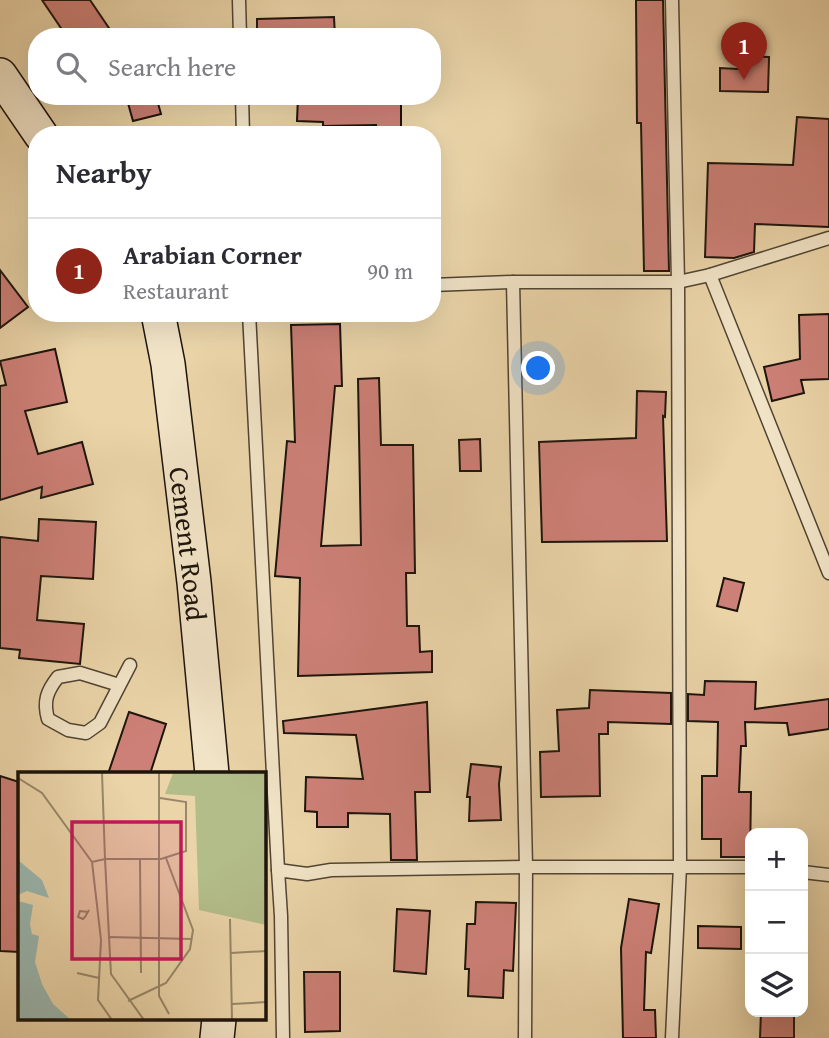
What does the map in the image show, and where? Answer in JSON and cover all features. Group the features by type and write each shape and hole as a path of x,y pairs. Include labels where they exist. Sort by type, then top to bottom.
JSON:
{"main road":[{"path":"0,75 35,126"},
{"name":"Cement Road","path":"160,322 168,364 191,555 212,772"},
{"path":"217,1038 219,1020"}],"lane":[{"path":"239,0 240,28"},
{"path":"672,0 678,282 680,866 672,1038"},
{"path":"242,105 243,126"},
{"path":"441,285 678,282 710,275 829,238"},
{"path":"710,275 829,573"},
{"path":"513,282 526,867 525,1038"},
{"path":"249,322 281,916 283,1038"},
{"path":"119,685 80,673 58,677 47,691 45,708 48,719 68,730 86,733 100,723 130,665"},
{"path":"278,870 307,874 331,870 745,867"},
{"path":"808,873 829,875"}],"building":[{"path":"42,0 90,0 109,28 61,28"},
{"path":"636,0 663,0 669,271 644,271 641,123 637,123"},
{"path":"334,17 335,28 257,28 257,19"},
{"path":"739,56 769,57 768,92 720,91 720,68 738,69"},
{"path":"129,105 158,105 161,114 133,121"},
{"path":"298,105 401,105 401,126 323,126 323,122 297,121"},
{"path":"797,117 829,119 829,227 755,224 754,252 734,258 705,257 708,163 793,165"},
{"path":"0,270 28,307 0,328"},
{"path":"829,314 829,379 801,380 804,393 772,401 764,367 800,359 799,315"},
{"path":"340,324 342,386 335,386 321,546 361,545 358,379 379,378 381,445 413,445 415,573 406,573 407,626 419,626 420,652 432,651 432,672 298,676 300,578 275,576 287,441 295,442 291,325"},
{"path":"55,349 67,402 25,411 38,454 82,442 93,484 41,498 42,487 0,500 0,386 6,385 0,361"},
{"path":"637,391 666,392 665,417 663,416 667,541 542,542 539,442 636,438"},
{"path":"480,439 481,471 460,471 459,440"},
{"path":"39,519 96,522 93,579 41,576 37,620 84,624 80,664 19,658 20,650 0,648 0,537 38,541"},
{"path":"724,578 744,583 737,611 717,606"},
{"path":"705,681 756,682 755,709 829,699 829,729 789,735 787,723 745,722 746,746 741,746 739,792 751,792 750,828 745,828 745,857 721,857 721,839 702,839 702,776 717,776 718,722 688,721 688,694 704,695"},
{"path":"590,690 671,693 671,724 608,722 608,734 599,734 600,796 541,797 540,752 559,751 557,710 589,708"},
{"path":"427,702 430,792 415,792 417,860 391,860 390,814 348,813 348,827 317,827 317,812 305,811 306,777 363,779 356,735 284,733 283,721"},
{"path":"129,712 166,724 151,772 109,772"},
{"path":"471,764 501,767 501,820 469,821 470,797 467,797"},
{"path":"0,776 18,782 18,952 0,951"},
{"path":"629,899 659,904 651,953 646,952 644,1010 655,1010 656,1038 623,1038 621,948"},
{"path":"476,902 516,903 513,971 504,970 503,998 468,996 469,969 465,969 467,924 475,924"},
{"path":"397,909 430,911 426,974 394,971"},
{"path":"698,926 741,927 741,949 698,948"},
{"path":"304,972 340,972 340,1031 305,1032"},
{"path":"761,1017 794,1017 794,1038 760,1038"}],"place":[{"name":"Arabian Corner","path":"744,80"}]}
